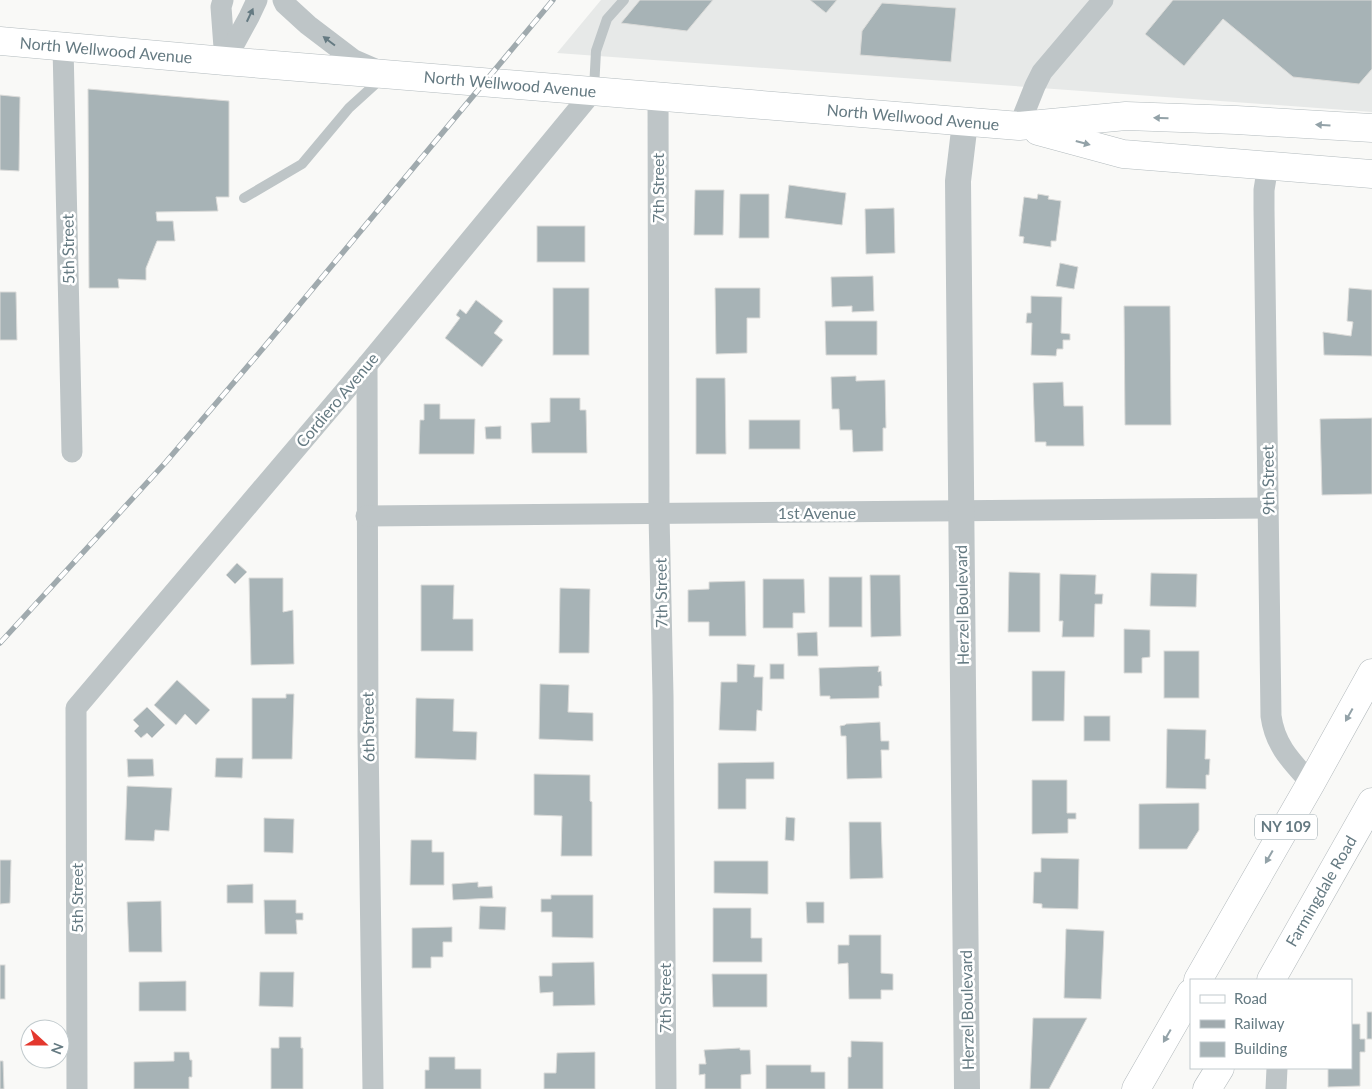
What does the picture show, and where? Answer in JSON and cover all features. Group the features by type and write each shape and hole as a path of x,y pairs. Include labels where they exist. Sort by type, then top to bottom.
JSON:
{"main road":[{"name":"North Wellwood Avenue","path":"0,41 1019,126 1126,116 1372,128"},
{"name":"North Wellwood Avenue","path":"1019,126 1123,154 1372,174"},
{"name":"NY 109","path":"1199,979 1372,672"},
{"name":"Farmingdale Road","path":"1271,979 1372,802"},
{"path":"1136,1089 1190,995"},
{"path":"1207,1089 1219,1069"}],"street":[{"path":"223,0 221,7 225,61"},
{"path":"225,61 257,0"},
{"path":"283,0 285,4 308,24 354,60 386,74"},
{"path":"1019,126 1034,86 1042,72 1103,0"},
{"name":"5th Street","path":"63,46 72,452"},
{"name":"Cordiero Avenue","path":"76,708 367,365 594,90"},
{"name":"7th Street","path":"658,96 659,514 663,695 666,1089"},
{"name":"Herzel Boulevard","path":"965,122 958,181 967,1089"},
{"name":"9th Street","path":"1268,165 1264,190 1264,208 1271,716 1272,727 1281,747 1311,783"},
{"name":"6th Street","path":"367,365 366,516 373,1089"},
{"name":"1st Avenue","path":"366,516 1268,508"},
{"name":"5th Street","path":"76,708 77,1089"},
{"path":"1276,1089 1277,1069"}],"lane":[{"path":"594,90 596,51 607,19 624,0"},
{"path":"244,198 302,164 349,108 386,74"}],"shaded area":[{"path":"601,0 1372,0 1372,112 557,53"}],"building":[{"path":"640,0 713,0 687,31 621,23"},
{"path":"810,0 837,0 826,13"},
{"path":"1173,0 1372,0 1372,69 1359,84 1293,77 1223,19 1184,66 1145,34"},
{"path":"882,3 956,8 951,62 860,55 862,31"},
{"path":"88,89 229,101 229,197 216,197 218,211 156,212 157,221 173,221 175,241 157,241 146,268 146,280 118,279 119,288 89,288"},
{"path":"0,95 20,97 19,171 0,170"},
{"path":"789,185 846,193 842,225 785,218"},
{"path":"695,190 724,190 723,235 694,235"},
{"path":"740,194 769,194 769,238 739,238"},
{"path":"1038,194 1049,196 1048,199 1061,201 1056,241 1051,241 1051,247 1023,243 1024,237 1019,236 1024,197 1037,199"},
{"path":"894,208 895,253 866,254 865,209"},
{"path":"537,226 585,226 585,262 537,262"},
{"path":"1060,263 1078,267 1074,289 1056,286"},
{"path":"873,276 874,311 852,312 852,306 832,307 831,277"},
{"path":"553,288 589,288 589,355 553,355"},
{"path":"715,288 760,288 760,318 747,318 747,353 716,354"},
{"path":"1349,288 1372,290 1372,356 1324,355 1323,332 1351,336 1353,322 1347,321"},
{"path":"0,292 16,292 17,340 0,340"},
{"path":"1031,296 1062,297 1061,333 1070,334 1070,340 1063,340 1063,349 1057,349 1056,356 1031,355 1032,323 1026,323 1027,313 1031,313"},
{"path":"476,300 503,321 494,333 503,340 482,367 445,338 460,318 456,315 460,309 466,314"},
{"path":"1124,306 1170,306 1171,425 1125,425"},
{"path":"825,321 877,321 877,355 826,355"},
{"path":"856,376 856,381 885,380 886,428 883,428 883,451 853,452 852,430 840,430 839,409 832,409 831,377"},
{"path":"696,378 725,378 726,454 696,454"},
{"path":"1063,382 1064,406 1083,406 1084,446 1046,446 1046,442 1035,442 1033,383"},
{"path":"550,398 580,398 580,410 586,410 587,453 532,453 531,423 550,422"},
{"path":"424,404 440,404 440,419 475,419 474,454 419,454 420,420 424,420"},
{"path":"1372,418 1372,494 1322,495 1320,419"},
{"path":"749,420 800,420 800,449 749,449"},
{"path":"501,426 501,439 486,439 485,427"},
{"path":"237,563 247,572 235,584 226,575"},
{"path":"1009,572 1040,573 1040,632 1008,632"},
{"path":"1151,573 1197,574 1196,607 1150,606"},
{"path":"1060,574 1096,575 1095,594 1103,594 1102,604 1095,604 1094,637 1062,637 1063,621 1059,621"},
{"path":"870,575 900,575 901,636 871,637"},
{"path":"829,577 862,577 862,627 829,627"},
{"path":"249,578 283,578 283,612 293,610 294,664 251,665"},
{"path":"763,579 804,579 805,613 793,613 793,628 763,628"},
{"path":"745,581 746,636 709,636 709,622 688,622 688,590 709,589 709,582"},
{"path":"421,585 454,585 453,619 473,619 473,651 421,651"},
{"path":"560,588 590,589 589,653 559,653"},
{"path":"1124,629 1150,630 1150,657 1142,658 1142,673 1124,673"},
{"path":"817,632 818,656 798,656 797,633"},
{"path":"1164,651 1199,651 1199,698 1164,698"},
{"path":"737,664 755,665 754,677 763,677 762,711 757,710 756,731 719,730 721,682 737,682"},
{"path":"770,664 784,664 784,679 770,679"},
{"path":"879,666 878,672 881,671 882,686 879,686 879,698 830,699 830,696 820,696 819,668"},
{"path":"1032,671 1065,671 1064,721 1032,721"},
{"path":"177,680 210,710 196,725 185,714 176,725 154,705"},
{"path":"540,684 569,685 568,712 593,713 593,741 539,739"},
{"path":"286,694 294,694 292,759 252,759 252,698 286,698"},
{"path":"416,698 454,699 453,731 477,732 476,760 415,758"},
{"path":"147,707 165,725 152,738 147,733 141,738 134,731 139,726 133,720"},
{"path":"1084,716 1110,716 1110,741 1084,741"},
{"path":"880,722 881,741 889,741 889,750 881,750 882,778 847,779 846,736 841,736 840,726"},
{"path":"1167,729 1206,730 1205,759 1210,759 1209,775 1206,775 1206,789 1166,788"},
{"path":"216,758 243,758 242,778 215,777"},
{"path":"127,759 153,759 154,776 128,777"},
{"path":"774,762 774,779 746,779 746,809 718,809 718,763"},
{"path":"534,774 590,775 592,856 561,856 562,816 534,815"},
{"path":"1032,780 1067,780 1067,813 1076,813 1076,819 1068,819 1068,833 1032,834"},
{"path":"127,786 172,788 169,831 155,830 154,841 125,840"},
{"path":"1199,803 1199,830 1187,849 1139,849 1139,804"},
{"path":"786,817 795,818 794,841 785,840"},
{"path":"264,818 294,819 293,853 264,852"},
{"path":"849,822 881,822 883,878 850,879"},
{"path":"411,840 432,840 432,852 444,852 444,885 410,885"},
{"path":"1041,858 1079,859 1078,909 1042,908 1042,904 1033,903 1034,872 1041,872"},
{"path":"0,860 11,860 10,903 0,904"},
{"path":"714,861 768,861 768,894 714,893"},
{"path":"478,882 478,887 492,886 493,898 453,900 452,884"},
{"path":"253,884 253,903 227,903 227,885"},
{"path":"551,895 593,895 593,938 552,937 552,912 541,912 541,899 551,899"},
{"path":"264,900 296,900 296,913 303,913 303,920 296,920 297,934 265,934"},
{"path":"161,901 162,952 129,952 127,902"},
{"path":"806,902 824,902 824,923 807,923"},
{"path":"480,906 506,907 505,930 479,929"},
{"path":"713,908 751,908 751,938 762,938 762,962 713,962"},
{"path":"452,927 452,942 443,942 443,957 431,957 431,968 412,968 412,928"},
{"path":"1066,929 1104,931 1101,999 1064,998"},
{"path":"849,935 881,935 881,973 893,974 893,990 881,990 881,999 849,999 848,963 838,964 838,945 849,945"},
{"path":"594,962 595,1005 553,1006 553,992 540,993 539,976 552,976 552,963"},
{"path":"0,965 5,965 5,999 0,999"},
{"path":"260,972 294,972 293,1007 259,1006"},
{"path":"712,974 767,974 767,1007 713,1007"},
{"path":"186,981 186,1011 139,1011 139,982"},
{"path":"1367,1012 1372,1012 1372,1039 1367,1039"},
{"path":"1033,1018 1087,1018 1049,1089 1030,1089"},
{"path":"1352,1024 1360,1024 1360,1039 1365,1039 1365,1052 1360,1052 1360,1086 1328,1087 1328,1069 1352,1069"},
{"path":"279,1037 301,1037 301,1048 303,1048 303,1089 271,1089 271,1048 279,1048"},
{"path":"851,1041 883,1042 883,1089 848,1089 848,1057 851,1057"},
{"path":"740,1048 740,1050 750,1050 751,1074 741,1075 741,1089 705,1089 705,1074 699,1075 699,1064 706,1064 704,1050"},
{"path":"174,1052 189,1052 190,1060 192,1060 192,1077 189,1077 189,1089 134,1089 134,1062 174,1061"},
{"path":"595,1052 595,1089 544,1089 544,1073 556,1073 557,1053"},
{"path":"429,1057 455,1057 455,1069 481,1069 481,1089 425,1089 425,1070 429,1070"},
{"path":"0,1061 3,1061 4,1089 0,1089"},
{"path":"766,1065 811,1065 811,1072 825,1072 825,1089 766,1089"}],"railway":[{"path":"0,643 166,462 553,0"}]}
